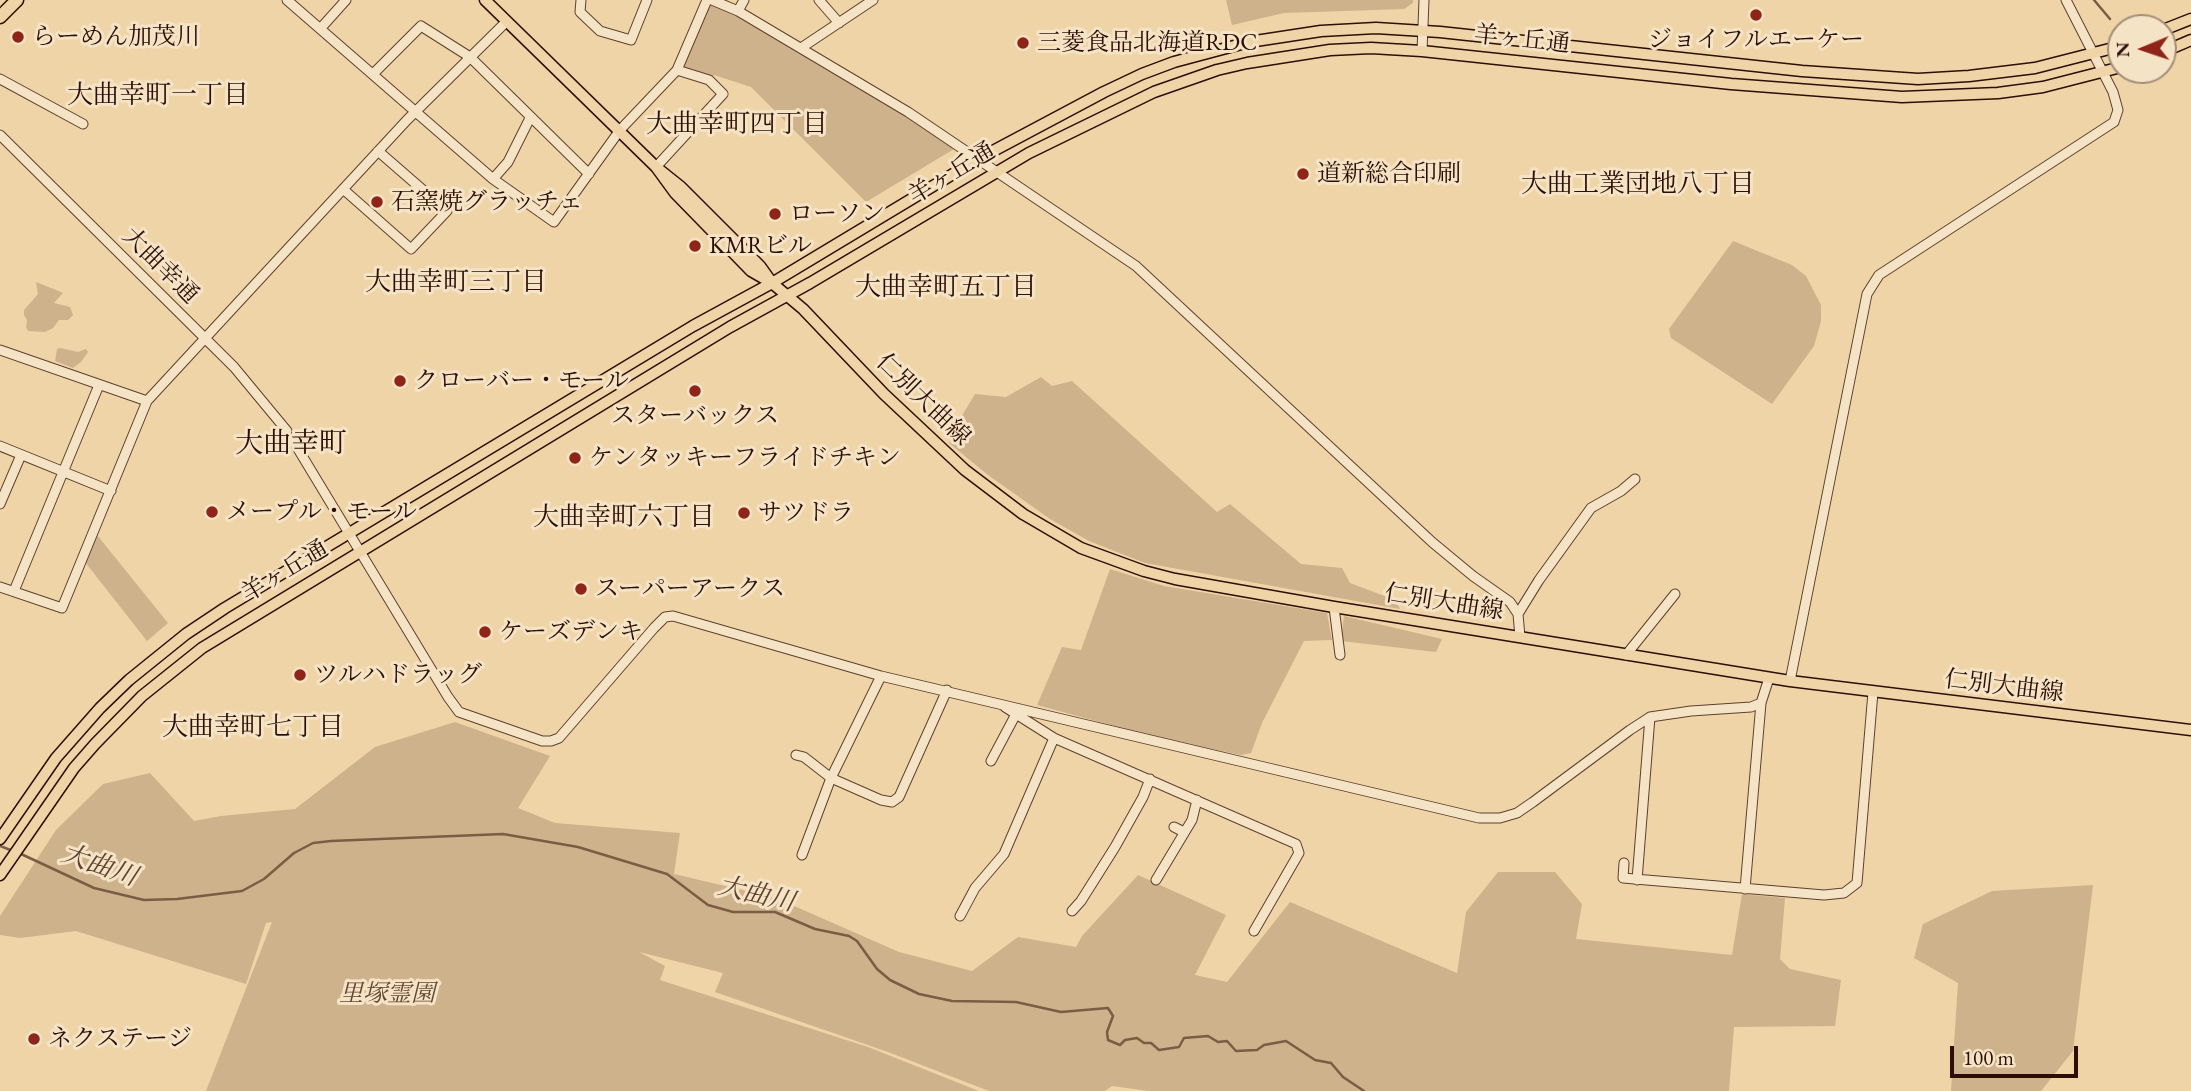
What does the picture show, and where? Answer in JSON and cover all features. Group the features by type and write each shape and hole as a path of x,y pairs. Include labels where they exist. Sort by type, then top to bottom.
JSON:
{"highway":[{"path":"0,17 17,0"}],"main road":[{"name":"仁別大曲線","path":"485,0 620,130 656,167 675,193 751,271 772,283 803,309 884,394 965,470 1023,514 1081,548 1144,571 1175,579 1334,607 1769,678 2191,730"},
{"name":"羊ヶ丘通","path":"0,839 56,758 100,708 179,639 215,615 693,326 772,283 978,159 1104,92 1174,62 1249,42 1294,34 1376,28 1830,74 1918,79 2035,68 2107,50"},
{"name":"羊ヶ丘通","path":"0,875 74,768 95,744 174,668 240,623 724,331 996,172 1154,92 1217,70 1257,61 1330,50 1371,48 1868,96 1947,97 1998,93 2043,87 2105,73"}],"street":[{"path":"287,0 493,179 554,222 620,130 677,70 709,0 738,11 908,112 1136,266 1432,542 1510,602 1518,614 1520,637"},
{"path":"320,29 346,0"},
{"path":"581,0 580,12 600,31 631,40 647,0"},
{"path":"738,11 744,0"},
{"path":"819,0 839,23"},
{"path":"802,48 873,0"},
{"path":"1422,51 1424,0"},
{"path":"1790,681 1867,294 1879,275 2114,122 2118,110 2105,73 2066,0"},
{"path":"0,587 62,608 147,401 415,111 506,22"},
{"path":"373,74 421,26 470,57 589,174"},
{"path":"656,167 723,94 709,80 677,70"},
{"path":"0,79 83,124"},
{"path":"493,179 508,162 530,118"},
{"name":"大曲幸通","path":"0,135 206,338 258,394 289,435 459,712 541,741 559,738 665,617 673,616 881,676"},
{"path":"343,189 411,248 447,211 378,151"},
{"path":"0,350 147,401"},
{"path":"14,591 99,385"},
{"path":"0,446 111,491"},
{"path":"0,505 21,456"},
{"path":"1518,614 1591,508 1621,491 1635,479"},
{"path":"1626,654 1675,594"},
{"path":"1334,607 1340,655"},
{"path":"802,855 831,778 881,676 1479,818 1500,818 1517,813 1650,717 1751,707 1761,703"},
{"path":"1745,889 1761,703 1769,678"},
{"path":"796,755 804,757 831,778 881,800 892,802 899,797 947,690"},
{"path":"1624,863 1623,878 1637,880 1824,895 1844,893 1857,883 1873,692"},
{"path":"997,702 1054,738 1296,844 1299,853 1254,931"},
{"path":"991,761 1016,714"},
{"path":"1637,880 1650,717"},
{"path":"960,916 975,888 1004,854 1054,738"},
{"path":"1072,911 1115,847 1150,779"},
{"path":"1156,880 1196,811 1197,800"},
{"path":"1174,827 1184,832"}],"green space":[{"path":"712,0 959,146 866,202 751,87 714,75 709,80 677,70"},
{"path":"1226,0 1413,0 1413,3 1404,9 1284,13 1232,25"},
{"path":"1733,241 1792,265 1806,276 1821,305 1821,321 1814,346 1772,404 1671,338 1669,329"},
{"path":"36,282 63,293 54,303 70,307 73,315 68,320 59,320 53,328 45,332 28,331 26,327 24,310 38,294"},
{"path":"57,349 78,352 86,349 88,352 73,368 55,361"},
{"path":"1041,377 1052,386 1072,381 1217,512 1230,504 1301,564 1342,568 1350,583 1395,600 1400,609 1145,563 1089,541 1050,519 988,475 949,443 975,394 1006,397"},
{"path":"97,535 168,623 147,641 85,562"},
{"path":"1110,569 1164,586 1327,613 1332,640 1304,641 1262,723 1251,753 1241,755 1158,738 1037,705 1062,647 1081,650"},
{"path":"1344,616 1442,639 1436,652 1341,641"},
{"name":"里塚霊園","path":"455,722 550,756 518,808 555,823 680,833 674,874 776,898 899,952 972,971 1018,937 1076,947 1082,936 1138,875 1226,915 1195,975 1227,982 1290,902 1457,973 1466,912 1498,872 1555,872 1582,904 1576,939 1732,955 1742,894 1785,898 1780,959 1790,969 1841,980 1835,1026 1734,1027 1729,1091 1148,1091 1112,1086 1105,1091 989,1091 888,1052 715,992 723,973 639,952 665,966 660,980 868,1047 979,1091 206,1091 272,922 266,923 246,984 76,931 20,938 0,935 0,916 56,830 103,784 150,773 194,821 295,809 375,747"},
{"path":"2093,885 2073,1051 2041,1091 1951,1091 1958,983 1914,958 1923,924 1992,891"}],"waterway":[{"path":"2094,0 2107,15"},
{"name":"大曲川","path":"19,853 94,888 144,900 242,891 264,879 294,853 313,843 503,834 578,847 667,874 708,905 733,912 775,912 815,929 849,936 857,941 877,969 890,980 919,994 952,1001 1016,1002 1061,1012 1108,1008 1113,1016 1107,1032 1108,1040 1120,1045 1125,1040 1137,1038 1144,1043 1151,1043 1159,1050 1179,1047 1184,1038 1208,1036 1218,1042 1227,1041 1236,1051 1257,1050 1264,1045 1286,1041 1315,1060 1331,1063 1343,1077 1364,1091"},
{"name":"大曲川","path":"0,846 13,851"}],"place":[{"name":"ジョイフルエーケー","path":"1756,15"},
{"name":"らーめん加茂川","path":"18,37"},
{"name":"三菱食品北海道RDC","path":"1023,43"},
{"name":"道新総合印刷","path":"1303,174"},
{"name":"石窯焼グラッチェ","path":"377,202"},
{"name":"ローソン","path":"775,214"},
{"name":"KMRビル","path":"695,246"},
{"name":"クローバー・モール","path":"400,381"},
{"name":"スターバックス","path":"695,391"},
{"name":"ケンタッキーフライドチキン","path":"575,458"},
{"name":"メープル・モール","path":"212,512"},
{"name":"サツドラ","path":"744,513"},
{"name":"スーパーアークス","path":"581,589"},
{"name":"ケーズデンキ","path":"485,632"},
{"name":"ツルハドラッグ","path":"300,675"},
{"name":"ネクステージ","path":"34,1039"}],"district":[{"name":"大曲幸町一丁目","path":"158,96"},
{"name":"大曲幸町四丁目","path":"737,125"},
{"name":"大曲工業団地八丁目","path":"1638,185"},
{"name":"大曲幸町三丁目","path":"456,283"},
{"name":"大曲幸町五丁目","path":"946,288"},
{"name":"大曲幸町","path":"291,444"},
{"name":"大曲幸町六丁目","path":"624,518"},
{"name":"大曲幸町七丁目","path":"253,728"}]}
